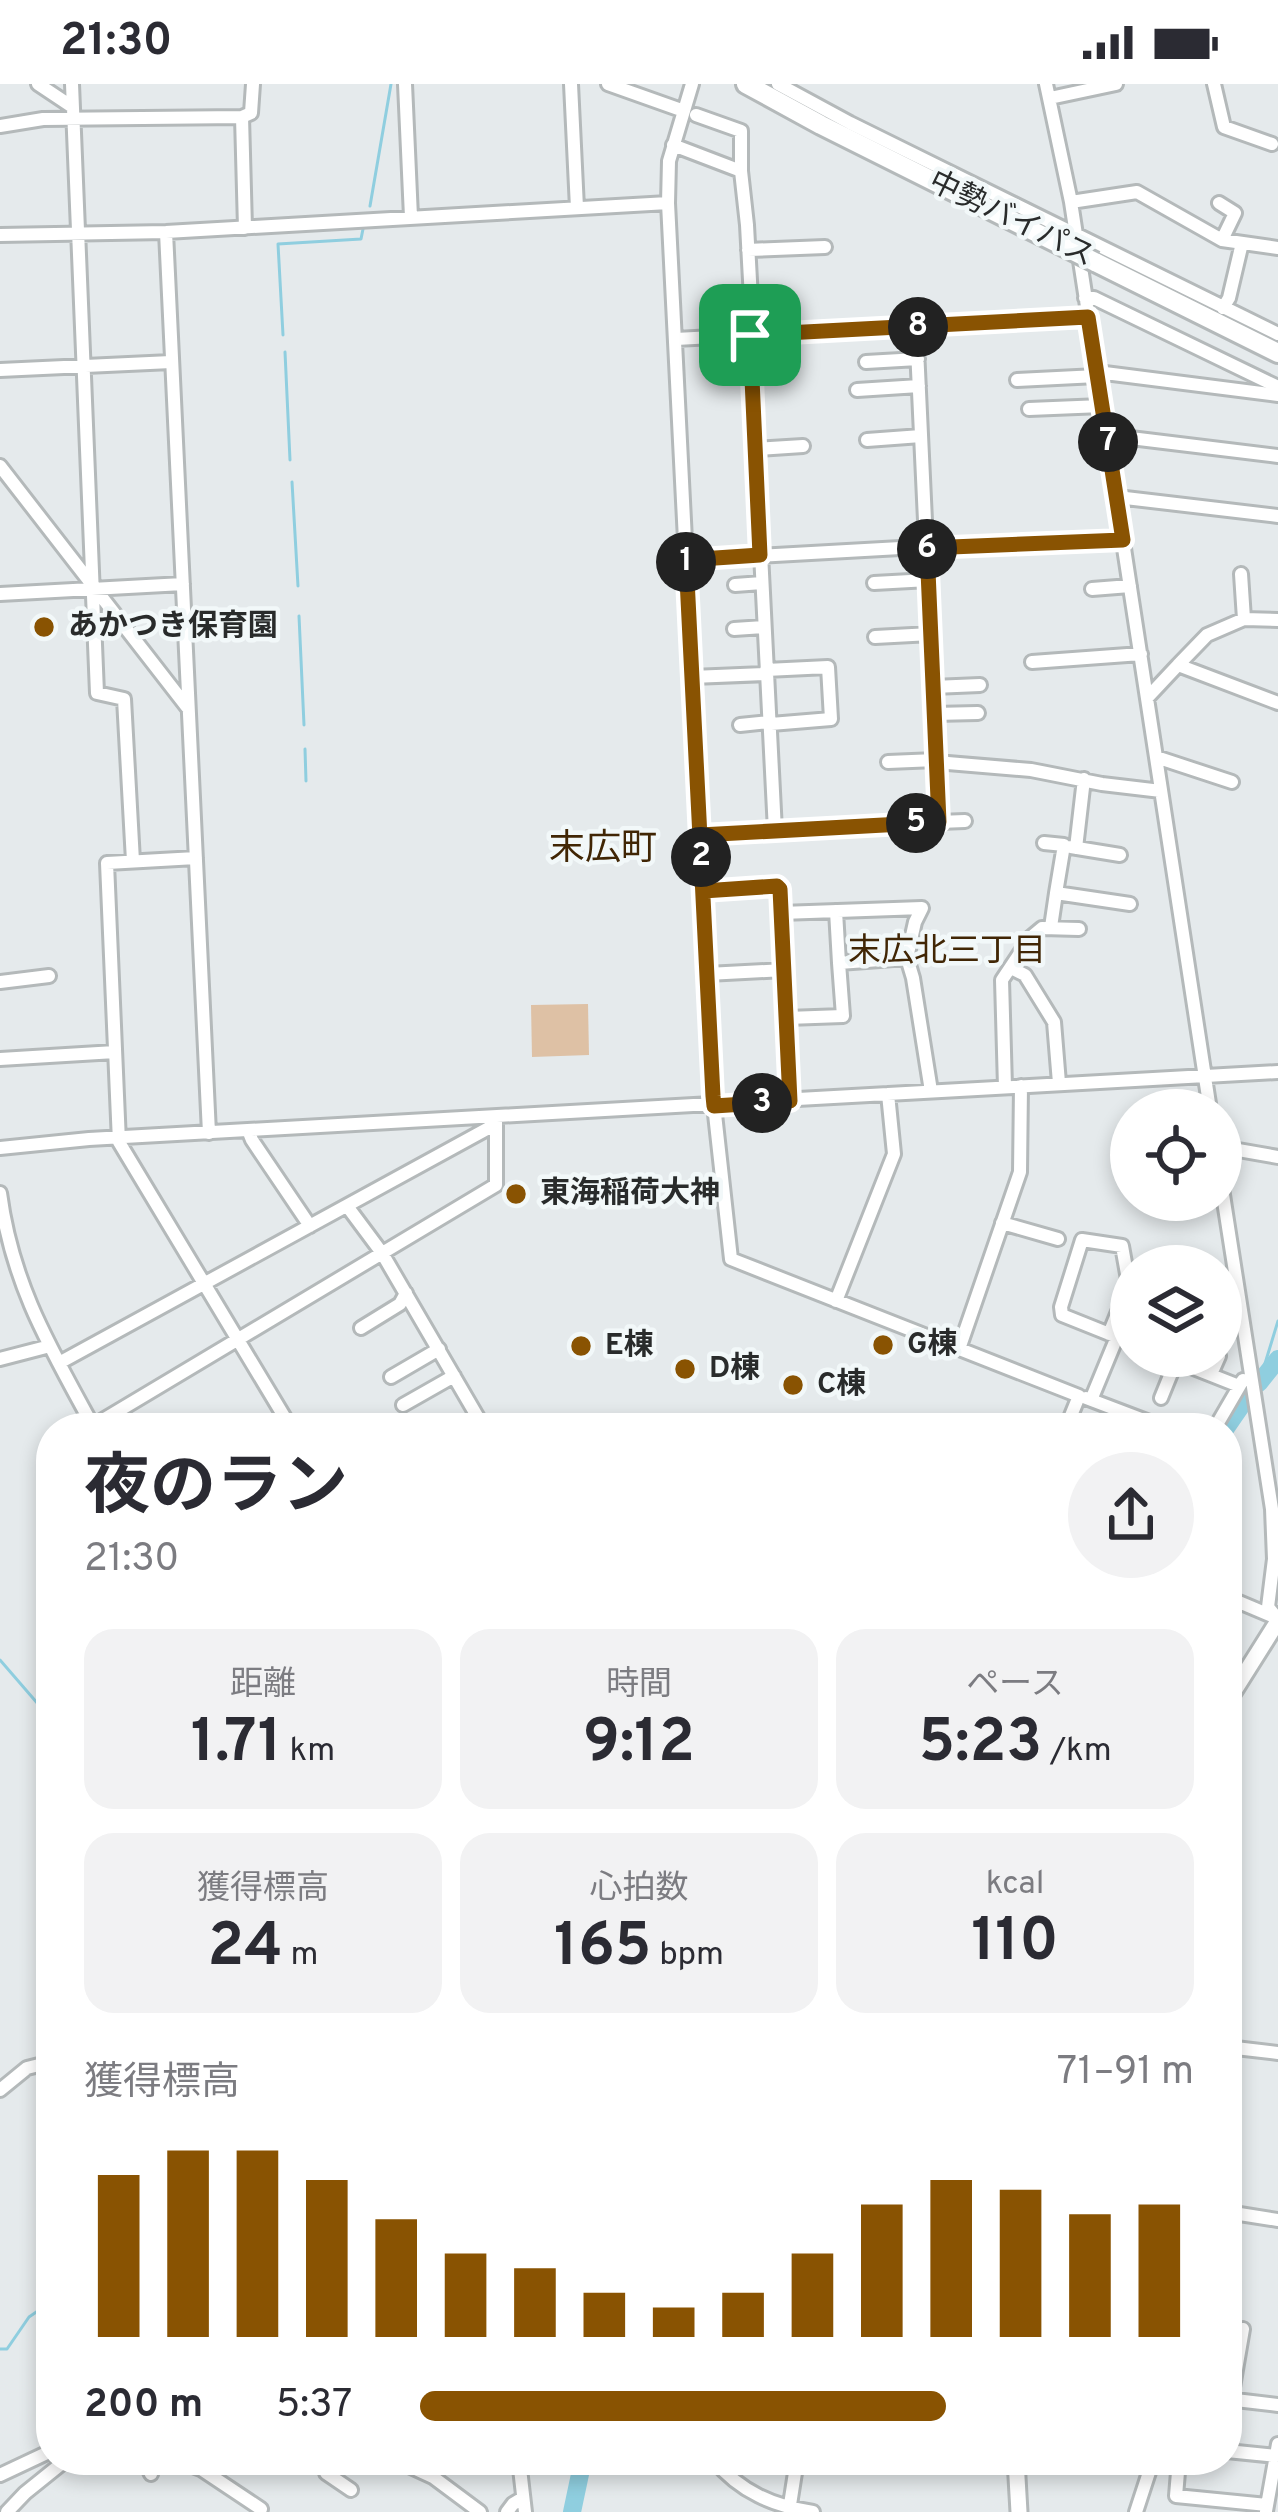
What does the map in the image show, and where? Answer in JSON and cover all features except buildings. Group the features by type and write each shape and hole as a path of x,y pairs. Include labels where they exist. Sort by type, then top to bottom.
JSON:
{"highway":[{"name":"中勢バイパス","path":"746,84 842,136 1069,241 1095,262 1278,353"}],"main road":[{"path":"1242,1678 1278,1620"},
{"path":"1017,2475 1019,2512"}],"street":[{"path":"38,84 72,112"},
{"path":"72,84 97,693 124,699 134,861"},
{"path":"0,126 72,112 242,117 251,113 253,84"},
{"path":"405,84 411,218"},
{"path":"571,84 577,208"},
{"path":"608,84 740,131 775,830"},
{"path":"692,84 690,113 669,161 668,203 714,1106 730,1259 1125,1413"},
{"path":"778,84 1069,241 1278,334"},
{"path":"1116,84 1048,91 1071,202 1069,241 1088,317 1207,1089"},
{"path":"1214,84 1224,127 1273,145"},
{"path":"242,117 245,228"},
{"path":"674,145 741,171"},
{"path":"1071,202 1137,192 1222,240 1278,248"},
{"path":"0,235 166,232 668,203"},
{"path":"1220,203 1235,213 1222,240"},
{"path":"166,232 209,1133"},
{"path":"1223,308 1241,243"},
{"path":"748,250 824,247"},
{"path":"1084,298 1094,298 1278,391"},
{"path":"676,339 1088,317"},
{"path":"916,327 939,822"},
{"path":"866,362 918,359"},
{"path":"0,370 171,362"},
{"path":"1017,380 1097,374 1278,391"},
{"path":"856,390 919,386"},
{"path":"1029,409 1102,406"},
{"path":"1106,434 1278,456"},
{"path":"867,440 921,436"},
{"path":"756,449 803,446"},
{"path":"0,466 5,481 189,709"},
{"path":"1117,496 1278,516"},
{"path":"686,560 1123,540"},
{"path":"1241,574 1244,619"},
{"path":"874,583 928,580"},
{"path":"734,585 762,583"},
{"path":"0,594 182,584"},
{"path":"1092,589 1130,586"},
{"path":"1148,697 1207,635 1244,619 1278,620"},
{"path":"734,628 764,627"},
{"path":"875,637 931,634"},
{"path":"1033,662 1141,654"},
{"path":"1178,665 1278,703"},
{"path":"692,677 828,667 831,719 740,724"},
{"path":"933,687 980,686"},
{"path":"934,714 978,713"},
{"path":"1156,757 1232,782"},
{"path":"888,762 936,761 1031,770 1161,791"},
{"path":"1051,926 1084,779"},
{"path":"700,835 965,820"},
{"path":"1044,843 1120,855"},
{"path":"196,858 107,862 119,1138 282,1413"},
{"path":"703,891 780,889 790,1101"},
{"path":"1056,892 1130,904"},
{"path":"781,913 922,908 907,958 931,1091"},
{"path":"787,1018 842,1016 836,911"},
{"path":"1005,1087 1003,980 1030,938 1042,928 1079,929"},
{"path":"839,963 907,958"},
{"path":"1011,968 1025,975 1054,1022 1059,1084"},
{"path":"707,974 784,970"},
{"path":"0,982 49,976"},
{"path":"0,1059 115,1052"},
{"path":"0,1148 1278,1072"},
{"path":"958,1349 1020,1172 1021,1086"},
{"path":"836,1301 894,1154 888,1094"},
{"path":"59,1364 496,1120"},
{"path":"117,1413 496,1186 496,1120"},
{"path":"248,1130 310,1226"},
{"path":"1242,1151 1278,1157"},
{"path":"0,1193 15,1268 32,1312 86,1413"},
{"path":"347,1206 382,1253 475,1413"},
{"path":"1002,1223 1058,1239"},
{"path":"1110,1335 1062,1315 1061,1307 1082,1240 1115,1245"},
{"path":"361,1328 400,1304 406,1293"},
{"path":"1242,1318 1272,1509 1268,1607 1278,1620"},
{"path":"1076,1413 1110,1343"},
{"path":"0,1359 50,1346"},
{"path":"392,1377 439,1349"},
{"path":"1224,1413 1250,1368"},
{"path":"403,1405 454,1376"},
{"path":"1161,1398 1166,1377"},
{"path":"1217,1377 1239,1386"},
{"path":"1242,1604 1278,1620"},
{"path":"1242,2049 1278,2053"},
{"path":"0,2090 36,2066"},
{"path":"1242,2214 1278,2220"},
{"path":"1242,2334 1243,2329"},
{"path":"1242,2401 1278,2405"},
{"path":"1178,2475 1176,2496 1267,2508 1277,2450 1242,2451"},
{"path":"0,2475 36,2458"},
{"path":"3,2511 47,2475"},
{"path":"209,2475 259,2511"},
{"path":"329,2475 351,2490"},
{"path":"429,2475 480,2512"},
{"path":"507,2512 524,2505 521,2475"},
{"path":"728,2475 760,2498 789,2510 814,2512"},
{"path":"789,2510 795,2475"},
{"path":"1136,2512 1148,2475"}],"shaded area":[{"path":"588,1004 589,1055 532,1057 531,1005"}],"waterway":[{"path":"370,206 391,84"},
{"path":"283,335 278,244 361,239 363,229"},
{"path":"285,352 290,460"},
{"path":"292,482 298,586"},
{"path":"299,616 304,725"},
{"path":"305,749 306,781"},
{"path":"1259,1383 1278,1321"},
{"path":"1259,1383 1278,1359"},
{"path":"1236,1413 1246,1399"},
{"path":"0,1660 36,1702"},
{"path":"0,2349 7,2349 36,2312"},
{"path":"572,2512 580,2475"}],"place":[{"name":"あかつき保育園","path":"44,627"},
{"name":"東海稲荷大神","path":"516,1194"},
{"name":"G棟","path":"883,1345"},
{"name":"E棟","path":"581,1346"},
{"name":"D棟","path":"685,1369"},
{"name":"C棟","path":"793,1385"}],"district":[{"name":"末広町","path":"603,850"},
{"name":"末広北三丁目","path":"947,953"}],"route":[{"path":"1088,317 1123,540 927,548 939,822 700,835 703,891 780,889 787,1018 790,1101 714,1106 713,1096 686,560 760,555 750,335 1088,317"}]}
